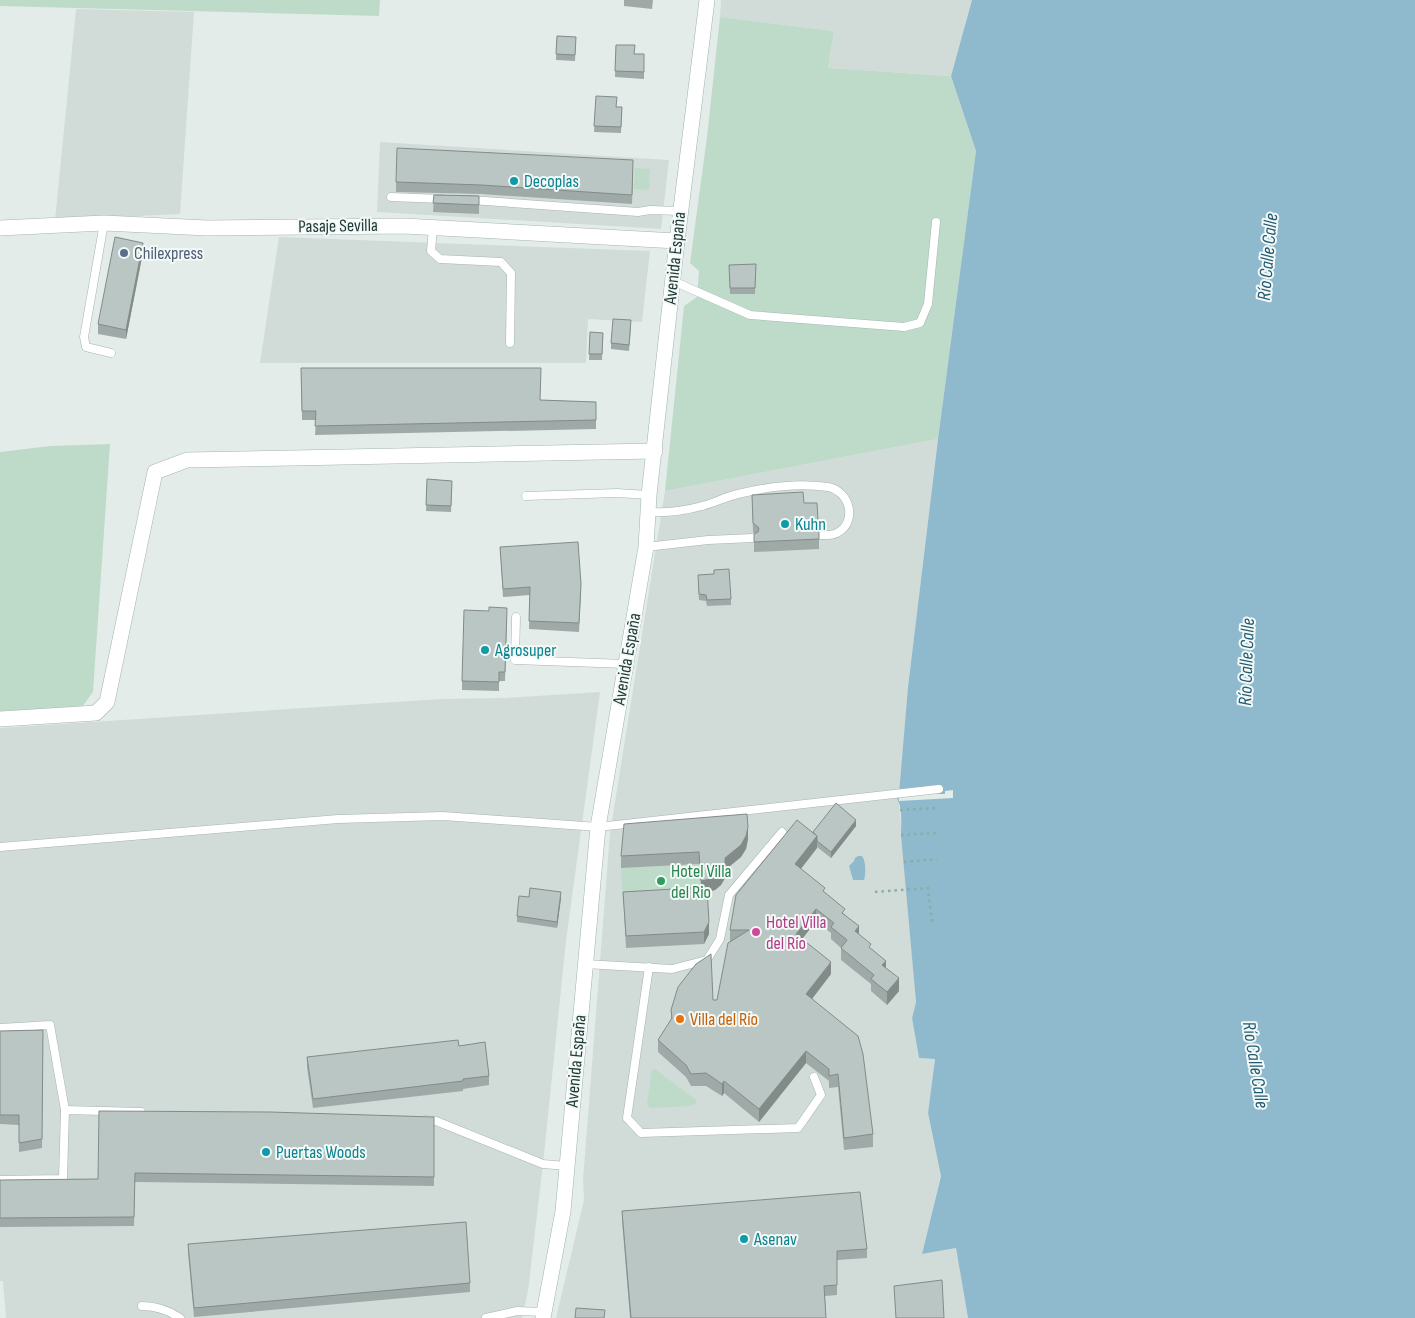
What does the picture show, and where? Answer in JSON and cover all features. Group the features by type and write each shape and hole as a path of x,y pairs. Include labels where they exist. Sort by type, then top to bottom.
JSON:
{"street":[{"name":"Avenida España","path":"544,1315 563,1212 598,827 646,547 649,495 680,211 707,0"},
{"name":"Pasaje Sevilla","path":"0,228 104,223 207,228 394,226 677,241"},
{"path":"0,719 96,713 107,702 155,472 187,460 654,451"}],"lane":[{"path":"391,197 451,199"},
{"path":"461,199 638,212 650,210 680,211"},
{"path":"673,281 750,315 904,327 920,323 928,304 936,222"},
{"path":"104,223 84,337 86,347 111,352"},
{"path":"433,228 431,250 440,259 501,262 511,273 510,343"},
{"path":"649,512 690,509 737,494 772,488 829,487 836,490 847,500 850,515 847,522 837,533 818,535"},
{"path":"526,496 617,493 649,495"},
{"path":"646,547 708,540 754,538"},
{"path":"516,617 515,660 626,664"},
{"path":"0,848 338,819 443,816 598,827 939,789"},
{"path":"585,964 672,969 707,960 720,939 729,895 782,832"},
{"path":"649,967 627,1118 641,1133 798,1128 821,1095 814,1077"},
{"path":"0,1028 50,1026 65,1110 63,1179 0,1180"},
{"path":"65,1110 153,1112"},
{"path":"417,1120 436,1121 543,1164 566,1166"},
{"path":"142,1306 170,1311 180,1318"},
{"path":"486,1318 517,1311 544,1315"}],"path":[{"path":"900,810 937,808"},
{"path":"901,835 936,832"},
{"path":"904,862 937,859"},
{"path":"875,892 928,888 932,923"}],"shaded area":[{"path":"721,0 972,0 951,76 828,68 834,31 720,17"},
{"path":"76,9 194,12 180,214 55,220"},
{"path":"380,142 669,160 661,229 377,212"},
{"path":"279,237 650,251 642,322 588,319 586,363 260,363"},
{"path":"938,439 908,687 899,801 916,1002 912,1018 919,1058 935,1059 928,1113 941,1175 922,1254 956,1248 968,1318 556,1318 584,1200 583,1180 610,833 665,491"},
{"path":"600,692 566,941 543,1164 528,1291 522,1318 6,1318 3,1281 0,1281 0,728 441,699 504,698"}],"green space":[{"path":"0,0 380,0 379,16 0,6"},
{"path":"720,17 834,31 828,68 951,76 976,151 938,439 665,491 684,306 697,297 699,271 690,263 707,137"},
{"path":"635,168 650,169 649,190 634,189"},
{"path":"110,444 93,692 82,707 0,711 0,452 50,446"},
{"name":"Hotel Villa del Rio","path":"699,864 701,894 623,904 621,868"},
{"path":"652,1069 655,1069 696,1100 696,1103 692,1106 650,1108 647,1104"}],"water":[{"name":"Río Calle Calle","path":"972,0 1415,0 1415,1318 968,1318 956,1248 922,1254 941,1176 928,1113 935,1059 919,1058 912,1018 916,1002 901,835 901,810 896,797 899,794 908,687 976,151 951,76"},
{"path":"858,856 862,856 864,861 864,880 853,880 849,866"}],"pier":[{"path":"953,790 953,798 899,801 899,794 945,794 945,791"}],"building":[{"path":"557,36 576,37 575,55 556,54"},
{"path":"616,45 635,45 634,54 644,54 644,72 615,71"},
{"path":"596,96 617,97 616,107 622,107 621,127 594,126"},
{"name":"Decoplas","path":"397,148 633,160 632,195 481,185 396,182"},
{"path":"434,195 479,196 479,205 433,203"},
{"path":"115,237 143,243 126,330 98,324"},
{"path":"756,264 755,288 730,288 729,265"},
{"path":"613,319 631,320 629,345 611,343"},
{"path":"590,332 603,333 602,354 589,354"},
{"path":"301,368 541,368 540,400 596,402 596,420 315,426 316,411 302,411"},
{"path":"427,479 452,481 451,506 426,505"},
{"name":"Kuhn","path":"803,492 804,503 817,503 818,520 813,522 812,526 815,530 819,531 819,539 754,542 754,534 758,532 759,528 753,523 752,495"},
{"path":"578,542 581,584 579,623 529,621 530,587 503,589 500,547"},
{"path":"729,569 731,599 707,600 706,595 699,594 698,575 714,574 714,570"},
{"name":"Agrosuper","path":"489,607 507,608 505,672 499,672 499,682 462,681 464,610 489,611"},
{"path":"836,803 856,820 831,852 817,841 817,836 813,832"},
{"path":"747,814 748,827 746,836 741,845 725,858 725,866 715,878 701,881 699,852 621,856 624,824"},
{"path":"797,820 817,836 795,864 825,888 823,891 845,909 842,913 859,926 855,931 871,944 869,947 886,961 882,965 899,978 887,992 871,979 874,975 841,948 847,940 831,927 834,923 816,909 796,934 831,962 806,994 858,1036 863,1054 873,1134 844,1138 838,1074 829,1076 829,1069 806,1051 759,1109 724,1081 722,1084 706,1073 691,1074 686,1065 658,1040 672,1018 671,1010 678,987 696,964 711,954 713,1000 717,1000 728,943 749,930 730,930 736,895"},
{"path":"707,887 709,922 704,932 626,936 623,892"},
{"path":"530,888 561,892 557,922 517,916 519,896 529,897"},
{"path":"43,1030 42,1139 19,1143 19,1115 0,1115 0,1031"},
{"path":"458,1040 459,1046 485,1042 489,1076 463,1079 463,1081 313,1099 307,1057"},
{"name":"Puertas Woods","path":"99,1111 270,1112 434,1117 434,1177 135,1173 134,1217 0,1218 0,1180 98,1179"},
{"path":"860,1192 867,1249 837,1251 837,1285 824,1286 826,1318 631,1318 622,1211"},
{"path":"466,1222 470,1283 194,1308 188,1244"},
{"path":"942,1280 944,1318 896,1318 894,1286"},
{"path":"576,1308 605,1310 604,1318 575,1318"}],"place":[{"name":"Decoplas","path":"514,181"},
{"name":"Chilexpress","path":"124,253"},
{"name":"Kuhn","path":"785,524"},
{"name":"Agrosuper","path":"485,650"},
{"name":"Hotel Villa del Rio","path":"661,881"},
{"name":"Hotel Villa del Río","path":"756,932"},
{"name":"Villa del Río","path":"680,1019"},
{"name":"Puertas Woods","path":"266,1152"},
{"name":"Asenav","path":"744,1239"}]}
